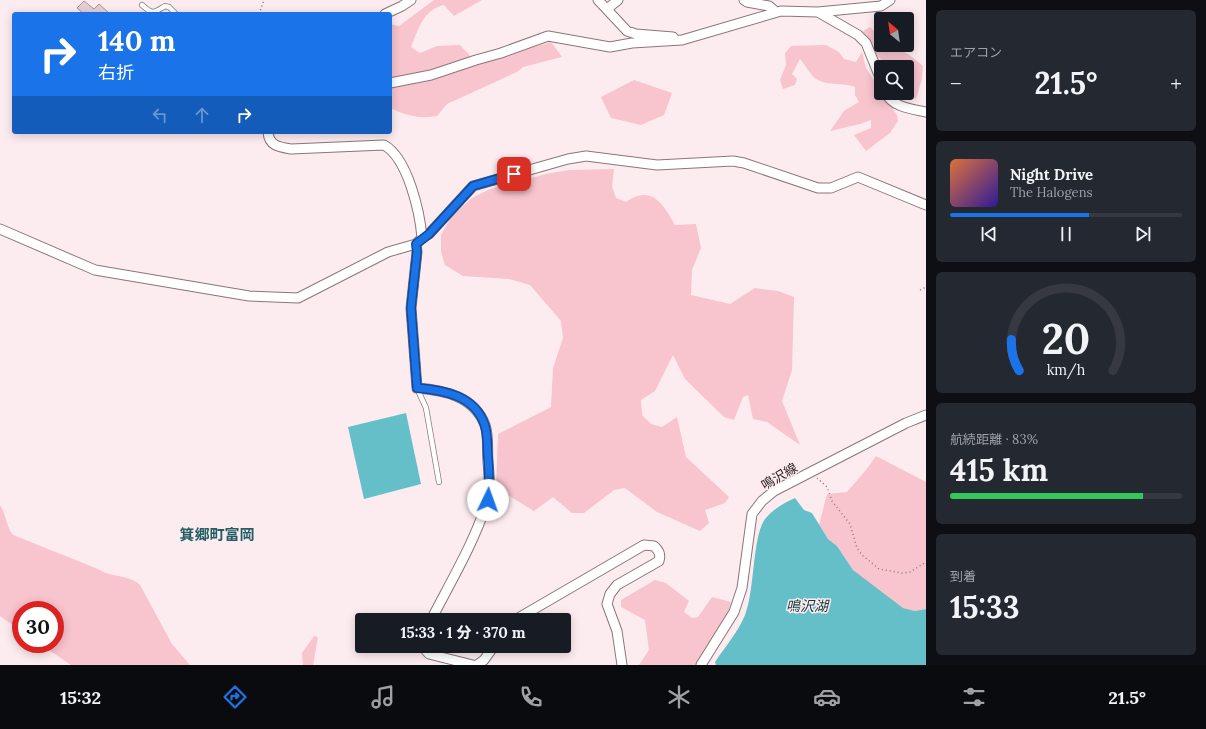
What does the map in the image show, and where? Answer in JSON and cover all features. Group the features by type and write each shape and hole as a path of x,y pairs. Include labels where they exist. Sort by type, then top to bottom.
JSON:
{"street":[{"path":"389,12 411,0"},
{"path":"598,0 627,31 636,34 669,36 682,40"},
{"path":"606,9 618,0"},
{"path":"744,0 747,2 769,6 776,12"},
{"path":"392,83 431,75 501,53 548,36 610,47 632,43 682,40 776,12 818,12 881,6 890,0"},
{"path":"818,12 858,35 866,43 874,63"},
{"path":"891,100 896,104 926,112"},
{"path":"269,134 272,143 278,147 291,149 384,145 388,147 398,158 407,178 420,220 411,308 417,388 449,392 475,408 485,426 487,442 489,487 488,500 479,527 435,613"},
{"path":"0,229 95,270 249,296 298,298 388,252 419,241 429,234 473,186 568,158 586,156 657,165 733,161 744,163 818,188 831,188 858,177 926,205"},
{"name":"鳴沢線","path":"701,665 734,612 742,588 752,514 762,501 774,491 906,423 926,415"},
{"path":"527,613 644,545 654,546 659,550 659,561 617,585 610,594 607,604 617,631 622,665"},
{"path":"428,653 473,665"},
{"path":"477,665 484,660 489,653"}],"lane":[{"path":"142,5 150,12"},
{"path":"154,12 165,6 169,7 174,12"},
{"path":"417,388 426,408 438,482"}],"path":[{"path":"261,12 264,0"},
{"path":"920,290 926,287"},
{"path":"814,476 827,487 832,501 850,524 857,548 862,555 880,569 902,573 910,572 926,562"}],"shaded area":[{"path":"434,0 482,0 454,16 444,5 437,7 426,15 419,27 411,47 420,53 437,46 460,45 477,63 551,42 562,57 523,67 517,72 447,104 437,116 419,117 408,115 392,109 392,24 399,26"},
{"path":"870,27 874,31 874,50 863,31"},
{"path":"826,45 839,52 844,59 856,62 862,52 866,68 874,80 874,100 887,100 897,115 898,121 890,133 866,151 854,135 871,128 871,120 830,131 844,111 859,102 855,95 855,87 827,83 818,80 800,59 792,74 797,79 795,85 783,89 780,80 786,65 785,53 791,46"},
{"path":"875,52 904,52 923,66 922,79 916,99 914,98 914,60 882,60"},
{"path":"634,80 672,93 664,115 641,125 611,118 601,97"},
{"path":"614,169 612,186 616,198 626,202 643,195 650,196 661,204 675,225 696,224 701,248 692,270 691,295 730,304 755,288 778,291 794,297 792,370 782,401 800,445 767,422 753,419 748,395 743,397 734,420 724,417 685,379 673,355 655,391 641,400 642,415 651,424 662,427 677,417 686,457 729,497 725,503 705,510 709,523 700,531 657,512 625,488 614,490 584,513 572,513 553,497 534,511 496,488 498,434 551,407 553,368 563,338 561,321 530,285 509,279 463,276 445,265 441,252 441,235 452,216 472,198 490,189 546,174 569,170"},
{"path":"876,456 926,482 926,609 915,611 903,608 884,596 853,570 837,546 828,539 819,525 827,494 847,492"},
{"path":"0,505 13,535 108,574 131,579 140,585 172,644 190,665 71,665 53,653 64,653 64,601 12,601 12,625 0,616"},
{"path":"655,580 666,583 689,601 684,612 692,618 698,617 712,597 731,602 726,622 696,665 639,665 649,650 645,620 621,607 621,600"},
{"path":"314,636 318,637 313,665 303,665 302,653"}],"water":[{"path":"406,413 421,484 364,499 348,427"},
{"name":"鳴沢湖","path":"795,498 804,510 812,513 828,539 837,546 853,570 903,608 915,611 926,609 926,665 716,665 715,662 735,633 745,615 751,592 758,538 765,519 775,509"}],"building":[{"path":"84,1 94,9 99,4 108,12 82,12 77,8"}],"district":[{"name":"箕郷町富岡","path":"217,535"}],"route":[{"path":"488,500 489,487 485,426 475,408 462,398 449,392 436,389 417,388 411,308 413,281 417,252 416,244 429,234 473,186 514,174"}]}
